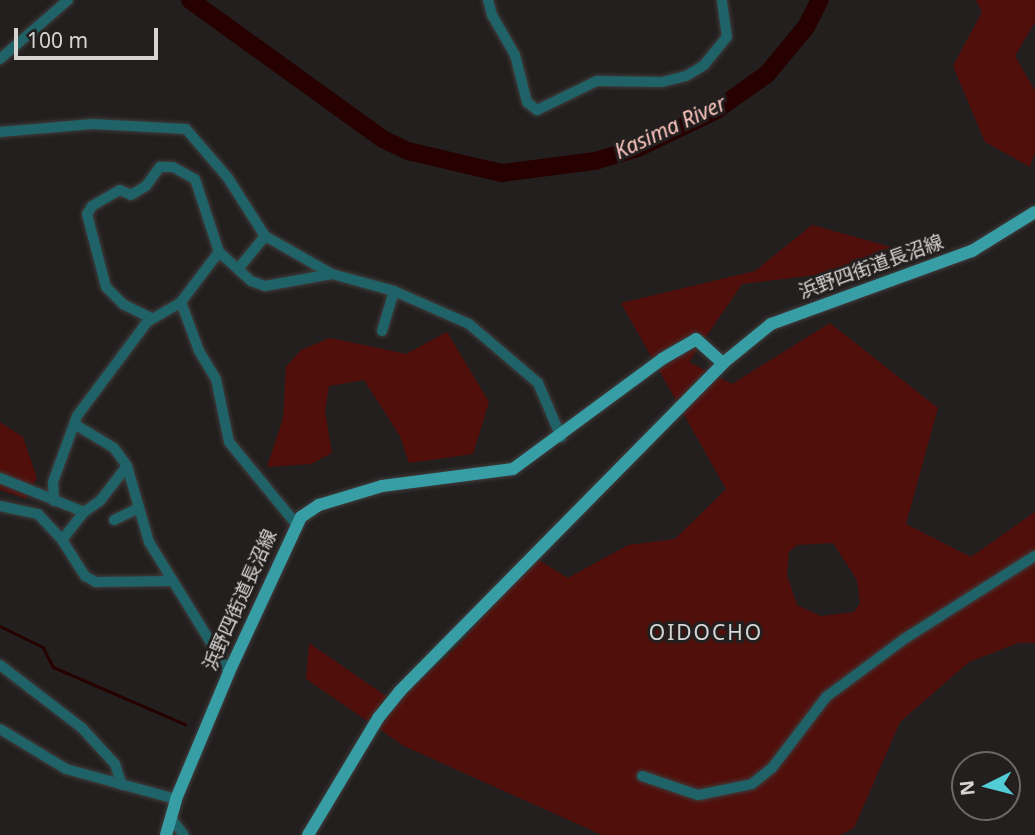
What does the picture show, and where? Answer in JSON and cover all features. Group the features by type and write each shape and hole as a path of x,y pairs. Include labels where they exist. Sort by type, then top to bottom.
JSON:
{"main road":[{"name":"浜野四街道長沼線","path":"308,835 379,717 723,363 771,324 971,251 1035,212"},
{"name":"浜野四街道長沼線","path":"166,835 176,799 229,672 296,524 319,505 382,485 513,469 561,437 662,359 696,339 723,363"}],"street":[{"path":"0,59 68,0"},
{"path":"488,0 492,16 515,55 527,102 542,110 597,81 662,82 704,65 727,37 722,0"},
{"path":"0,132 93,124 186,129 228,178 265,236 332,274 394,291 468,324 506,352 538,383 561,437"},
{"path":"150,318 124,305 106,287 87,214 92,206 120,190 131,195 146,186 160,167 173,167 195,179 219,252 251,281 265,286 332,274"},
{"path":"238,269 265,236"},
{"path":"54,501 53,482 76,425 77,416 150,318 181,302 219,252"},
{"path":"382,331 394,291"},
{"path":"181,302 199,351 216,379 229,442 296,524"},
{"path":"76,425 114,448 127,466 149,542 229,672"},
{"path":"62,540 84,512 100,501 127,466"},
{"path":"0,478 84,512"},
{"path":"0,506 38,514 62,540 85,576 96,582 173,582"},
{"path":"114,520 139,508"},
{"path":"642,776 698,795 752,784 772,768 790,738 826,697 904,639 1035,556"},
{"path":"0,665 82,728 115,764 122,785"},
{"path":"0,729 51,762 176,799"},
{"path":"171,818 184,835"}],"shaded area":[{"path":"976,0 1035,0 1035,22 1015,56 1035,91 1035,152 1030,167 985,142 953,66 982,12"},
{"path":"812,225 895,248 843,272 742,284 689,362 732,384 830,323 938,408 906,524 971,557 1035,512 1035,643 1018,643 969,662 900,722 854,828 840,835 602,835 404,746 306,679 309,643 396,703 462,642 532,556 568,578 628,545 675,539 726,489 621,303 755,271","holes":["833,543 857,580 860,603 854,612 821,616 797,605 787,575 789,552 797,545"]},
{"path":"447,332 489,402 473,454 409,463 400,436 364,380 329,386 325,411 332,453 311,464 267,467 283,418 286,367 301,350 330,338 406,354"},
{"path":"0,422 23,437 37,478 26,499 0,490"}],"waterway":[{"name":"Kasima River","path":"190,0 383,139 408,151 502,173 595,161 638,148 715,111 767,74 806,27 820,0"},
{"path":"0,626 43,647 53,667 185,724"}],"district":[{"name":"OIDOCHO","path":"706,632"}]}
